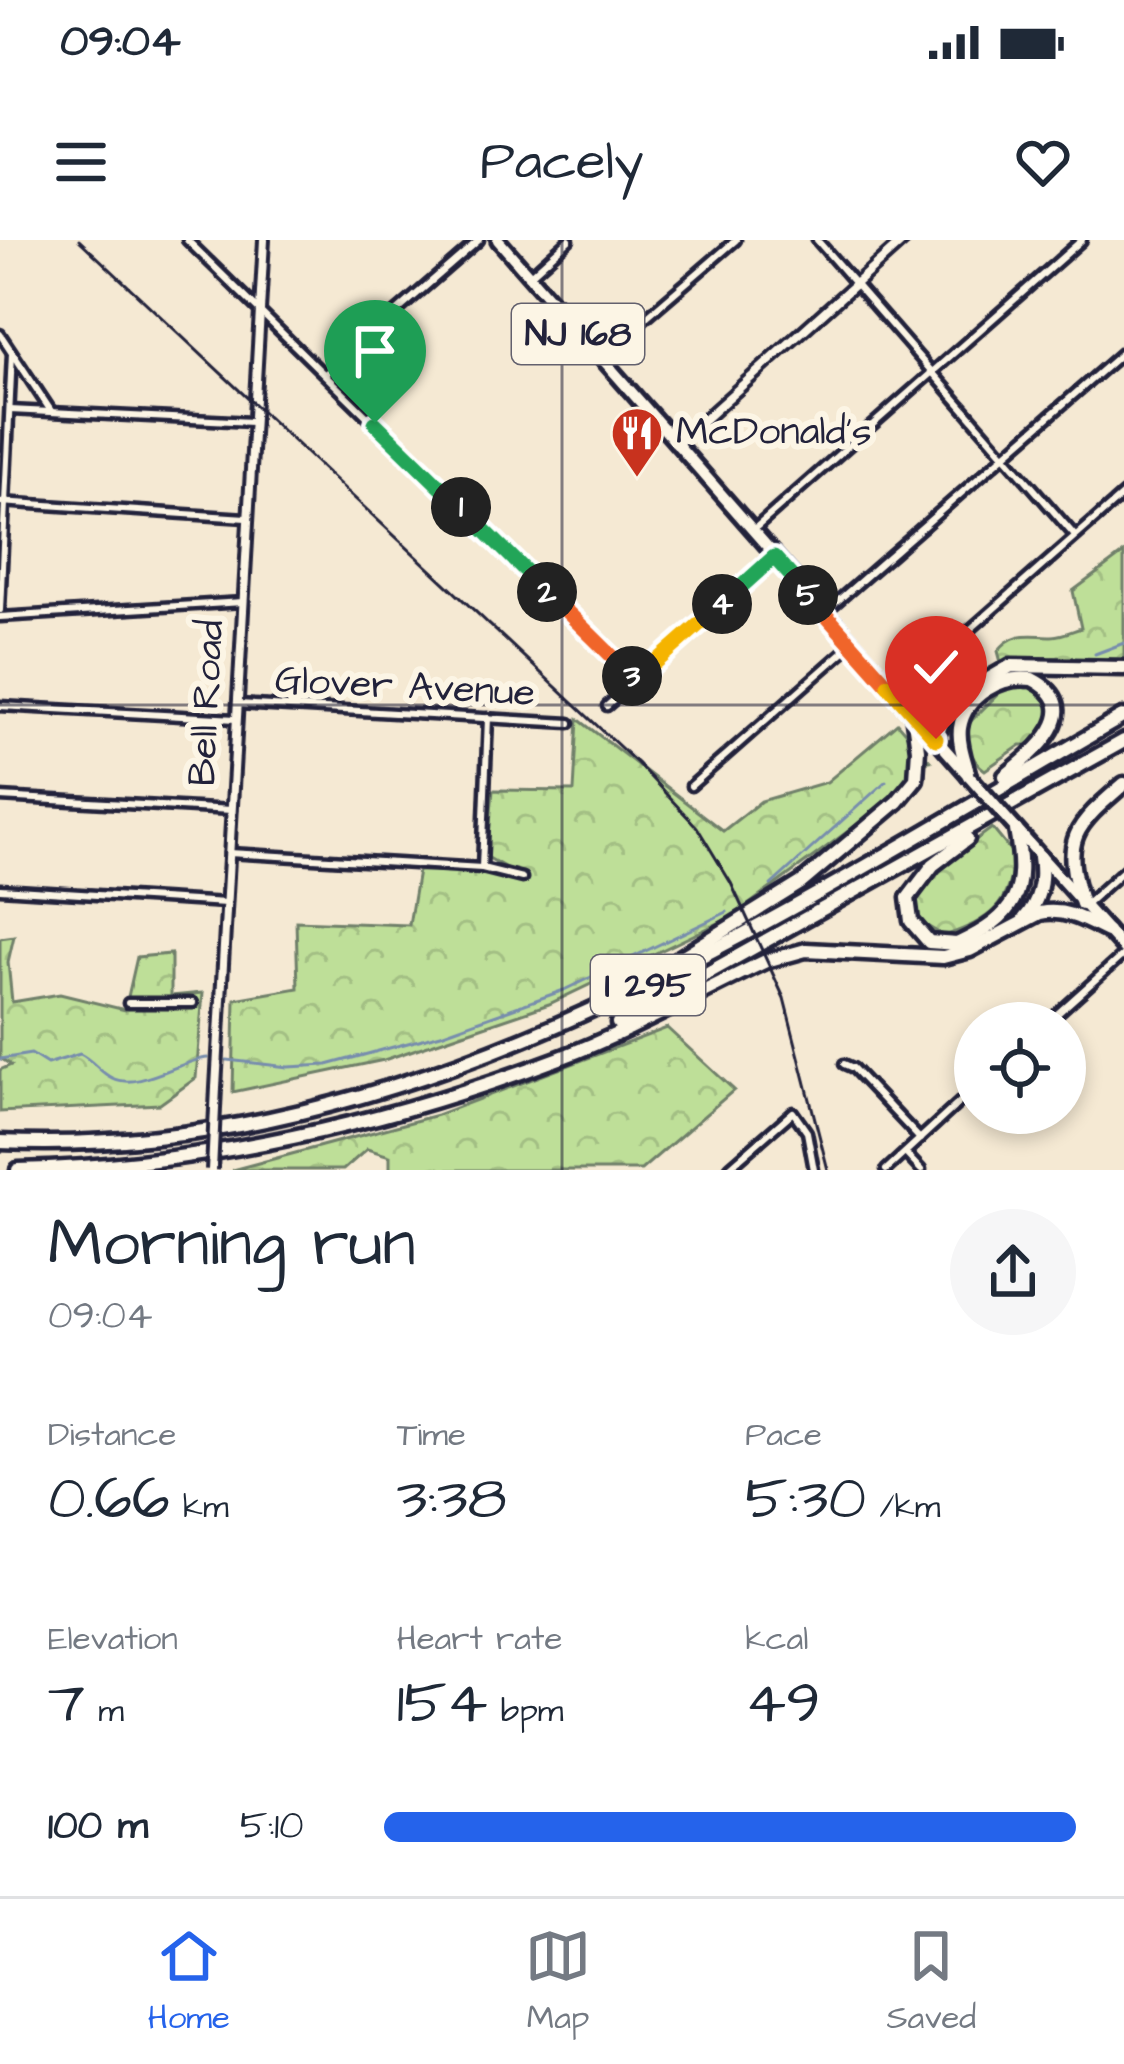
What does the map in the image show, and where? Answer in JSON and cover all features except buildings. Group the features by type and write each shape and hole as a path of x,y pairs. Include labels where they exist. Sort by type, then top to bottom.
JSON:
{"highway":[{"path":"598,1009 801,883 897,802 916,779 905,703 949,701 1011,666 1124,668"},
{"path":"956,812 1008,774 1053,732 1056,710 1045,686 1032,679 1013,678 979,695 964,715 959,733 969,776"},
{"path":"936,739 949,701"},
{"name":"I 295","path":"0,1142 155,1135 326,1104 480,1058 598,1009 704,956 1124,716"},
{"name":"I 295","path":"18,1170 108,1166 209,1152 335,1126 479,1084 655,1004 1124,741"},
{"path":"1083,905 1072,873 1072,843 1098,807 1124,784"},
{"path":"1012,825 1023,869 1020,887 1006,910 956,945 929,942 911,921 908,898 920,879 957,846 1048,785"},
{"path":"1013,927 1028,916 1038,896 1043,877 1040,857"},
{"path":"479,1084 559,1058 792,953 819,950 944,957 970,950 1053,910 1107,931"}],"main road":[{"name":"NJ 168","path":"498,240 1124,952"}],"street":[{"path":"187,240 636,680"},
{"name":"Bell Road","path":"212,1170 264,240"},
{"path":"325,374 478,240"},
{"path":"529,276 569,240"},
{"path":"598,358 736,240"},
{"path":"817,240 1075,536"},
{"path":"676,445 904,240"},
{"path":"752,531 1082,240"},
{"path":"0,334 52,412"},
{"path":"824,613 1124,350"},
{"path":"13,353 0,614 243,602"},
{"path":"10,410 252,422"},
{"path":"905,703 1124,494"},
{"path":"3,502 246,518"},
{"path":"608,706 774,557"},
{"path":"691,786 852,644"},
{"name":"Glover Avenue","path":"237,704 570,723"},
{"path":"0,706 236,719"},
{"path":"482,868 488,718"},
{"path":"0,796 232,810"},
{"path":"229,853 482,868 522,878"},
{"path":"1083,905 1124,870"},
{"path":"0,889 226,903"},
{"path":"1070,1002 1124,952"},
{"path":"128,1003 193,1003"},
{"path":"844,1064 920,1139"},
{"path":"886,1170 954,1107"},
{"path":"730,1167 793,1112 807,1132 814,1170"},
{"path":"905,1153 921,1170"}],"green space":[{"path":"1124,553 1124,659 1053,658 1025,684 1045,692 1055,712 1035,745 1021,745 985,770 970,750 968,724 1007,685 998,651 1016,637 1056,636 1081,628 1073,591"},
{"path":"578,719 723,831 761,801 827,782 897,723 930,761 917,763 904,790 733,916 549,1004 384,1060 233,1092 235,999 298,988 296,921 409,925 418,871 511,871 487,857 493,790 574,791"},
{"path":"992,828 1014,855 1008,887 995,909 944,936 917,920 916,895 955,855"},
{"path":"14,936 8,962 12,1002 60,994 125,1010 137,957 171,954 171,996 203,993 196,1078 160,1104 0,1112 0,1070 11,1065 0,1058 0,938"},
{"path":"667,1028 734,1090 641,1170 390,1170 390,1156 367,1149 343,1170 232,1170 437,1115"}],"waterway":[{"path":"1095,654 1124,643"},
{"path":"771,885 886,781"},
{"path":"227,1060 288,1067 327,1065 441,1034 564,990 727,912"},
{"path":"0,1059 31,1054 47,1064 80,1054 107,1075 134,1081 208,1058"}],"railway":[{"path":"79,240 637,763 697,827 731,883 784,998 828,1170"}],"place":[{"name":"McDonald's","path":"637,479"}],"route":[{"path":"375,423 636,680 774,557 936,739"}]}
